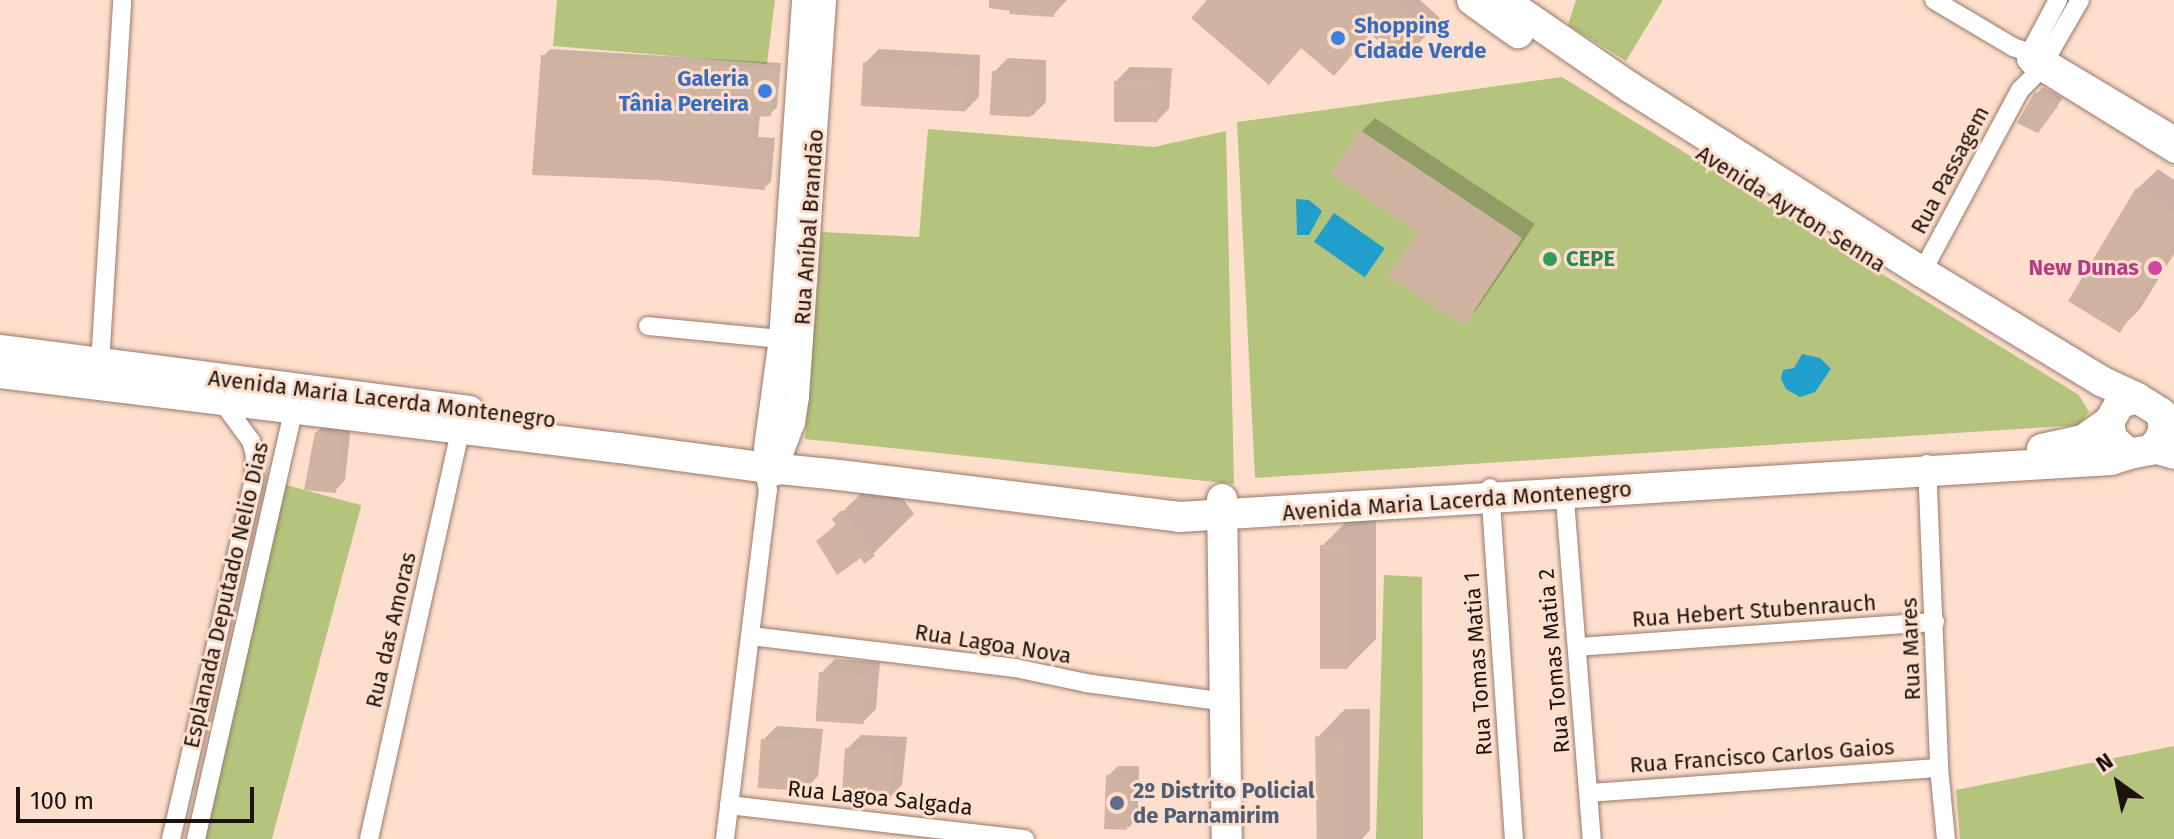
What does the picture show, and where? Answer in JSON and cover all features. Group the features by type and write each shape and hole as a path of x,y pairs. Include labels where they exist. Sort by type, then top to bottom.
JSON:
{"main road":[{"name":"Avenida Ayrton Senna","path":"1472,0 1615,100 2073,382 2105,413"},
{"name":"Avenida Ayrton Senna","path":"1511,3 1631,88 1922,272 2089,374 2158,411"},
{"name":"Avenida Maria Lacerda Montenegro","path":"0,350 772,463"},
{"name":"Avenida Maria Lacerda Montenegro","path":"0,373 460,431 772,463 1126,492 1222,507 1927,465 2118,460 2153,453"},
{"path":"2120,403 2158,411 2162,435 2153,453 2126,451 2112,439 2105,413 2120,403"},
{"name":"Avenida Maria Lacerda Montenegro","path":"1927,465 2075,443 2105,413"},
{"path":"1222,507 1227,839"}],"street":[{"path":"100,364 122,0"},
{"name":"Rua Aníbal Brandão","path":"725,839 772,463 804,0"},
{"name":"Rua Aníbal Brandão","path":"772,463 793,422 797,397 824,0"},
{"path":"1934,0 2031,58 2174,135"},
{"name":"Rua Passagem","path":"1922,272 2020,90 2058,0"},
{"name":"Rua Passagem","path":"2031,58 2080,0"},
{"path":"2031,58 2174,154"},
{"path":"648,326 781,339"},
{"name":"Esplanada Deputado Nelio Dias","path":"171,839 254,479 255,455 251,441 221,400"},
{"name":"Esplanada Deputado Nelio Dias","path":"196,839 294,409"},
{"name":"Rua das Amoras","path":"369,839 460,431"},
{"name":"Rua Mares","path":"1927,465 1939,768 1946,839"},
{"name":"Rua Tomas Matia 2","path":"1564,487 1592,839"},
{"name":"Rua Tomas Matia 1","path":"1491,493 1514,839"},
{"name":"Rua Hebert Stubenrauch","path":"1577,647 1935,622"},
{"name":"Rua Lagoa Nova","path":"751,636 1015,668 1086,683 1227,702"},
{"name":"Rua Francisco Carlos Gaios","path":"1589,793 1939,768"},
{"name":"Rua Lagoa Salgada","path":"729,805 1025,839"}],"green space":[{"path":"557,0 775,0 767,64 553,46"},
{"path":"1576,0 1663,0 1626,61 1568,25"},
{"name":"CEPE","path":"1562,77 2079,395 2089,412 2079,425 1255,478 1237,122"},
{"path":"928,129 1154,147 1226,131 1234,484 805,439 822,232 919,237"},
{"path":"286,485 361,505 272,839 205,839 192,836"},
{"path":"1384,575 1422,577 1423,839 1376,839"},
{"path":"2174,746 2174,839 1960,839 1956,790"}],"water":[{"path":"1296,199 1309,200 1322,211 1309,235 1297,235"},
{"path":"1334,213 1385,249 1365,277 1314,242"},
{"path":"1802,354 1820,358 1831,369 1815,392 1800,397 1786,389 1781,379 1783,370 1794,368"}],"building":[{"path":"989,0 1054,0 1054,17 1009,14 1010,11 989,8"},
{"name":"Shopping Cidade Verde","path":"1207,0 1390,0 1428,33 1403,61 1370,34 1334,76 1301,48 1269,85 1191,18"},
{"path":"541,55 776,69 771,116 754,117 752,143 769,144 765,190 656,180 532,175"},
{"path":"863,62 967,67 965,111 861,106"},
{"path":"992,71 1033,73 1031,117 990,115"},
{"path":"1114,81 1158,81 1158,122 1114,122"},
{"path":"2035,92 2058,106 2038,133 2017,123"},
{"path":"1360,130 1522,238 1464,326 1388,276 1417,232 1330,174"},
{"path":"2136,188 2174,213 2174,244 2120,333 2068,301"},
{"path":"315,432 341,436 336,493 304,490"},
{"path":"842,510 875,556 864,564 861,558 837,575 816,541 836,525 832,519"},
{"path":"1320,545 1348,545 1348,669 1320,669"},
{"path":"819,672 867,675 863,724 816,721"},
{"path":"1315,736 1343,736 1345,839 1317,839"},
{"path":"761,739 810,742 806,791 758,788"},
{"path":"845,748 894,751 890,800 842,797"},
{"name":"2º Distrito Policial de Parnamirim","path":"1106,775 1129,776 1127,830 1104,829"}],"place":[{"name":"Shopping Cidade Verde","path":"1338,38"},
{"name":"Galeria Tânia Pereira","path":"765,91"},
{"name":"CEPE","path":"1550,259"},
{"name":"New Dunas","path":"2155,268"},
{"name":"2º Distrito Policial de Parnamirim","path":"1117,803"}]}
